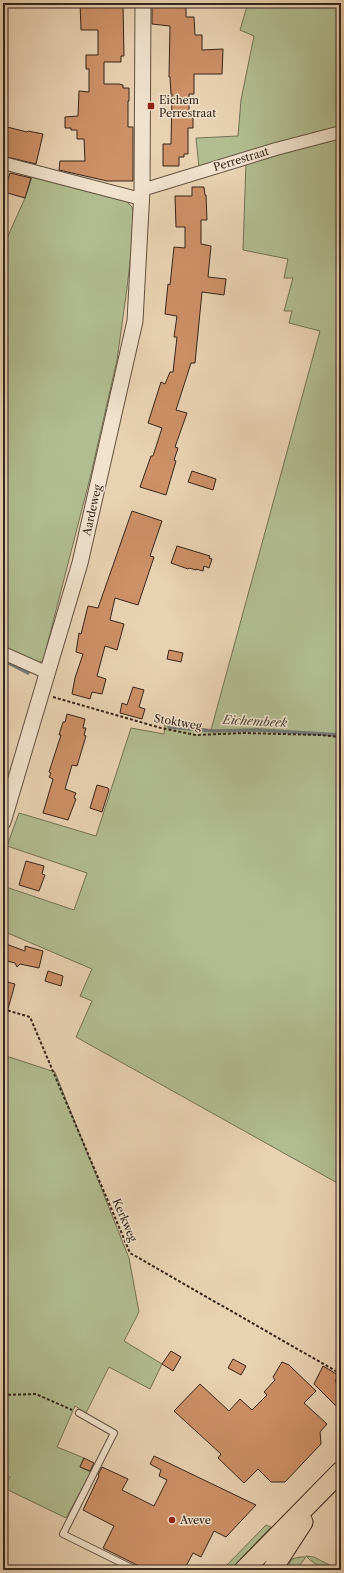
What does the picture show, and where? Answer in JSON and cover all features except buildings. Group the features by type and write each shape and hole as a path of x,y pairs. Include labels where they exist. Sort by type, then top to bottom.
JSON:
{"main road":[{"path":"244,1570 341,1471"},
{"path":"272,1570 298,1528 314,1507 341,1480"}],"street":[{"name":"Aardeweg","path":"3,822 80,563 135,322 142,194 143,3"},
{"name":"Perrestraat","path":"142,194 276,149 341,132"},
{"path":"3,163 142,194"},
{"path":"3,653 48,673"}],"lane":[{"path":"79,1413 114,1432 63,1534 136,1570"}],"path":[{"name":"Stoktweg","path":"41,694 131,720 196,735 244,733 341,737"},
{"name":"Kerkweg","path":"3,1008 30,1017 130,1252 341,1374"},
{"path":"3,1395 36,1394 79,1413"}],"green space":[{"path":"248,3 341,3 341,129 199,168 196,138 238,136 241,100 254,36 240,30"},
{"path":"341,136 341,961 337,973 341,975 341,1185 76,1037 92,1001 80,996 92,969 3,931 3,886 74,910 87,873 7,846 19,813 96,836 131,728 164,734 165,724 211,730 320,331 289,323 292,311 284,311 293,278 284,278 288,259 243,250 246,162"},
{"path":"32,177 126,201 132,207 135,219 117,360 91,474 43,661 38,663 3,648 3,247 25,198"},
{"path":"3,1055 55,1072 129,1258 139,1312 124,1341 162,1364 150,1389 109,1367 86,1413 75,1406 57,1447 84,1458 80,1467 91,1472 66,1518 4,1488 10,1477 3,1474"},
{"path":"266,1525 271,1527 230,1570 222,1570"},
{"path":"306,1556 314,1557 339,1570 321,1567"},
{"path":"306,1557 296,1570 286,1570 292,1559"}],"waterway":[{"name":"Eichembeek","path":"3,660 28,673"},
{"name":"Eichembeek","path":"169,727 214,731 258,730 341,735"}],"place":[{"name":"Eichem Perrestraat","path":"151,106"},
{"name":"Aveve","path":"172,1520"}]}
